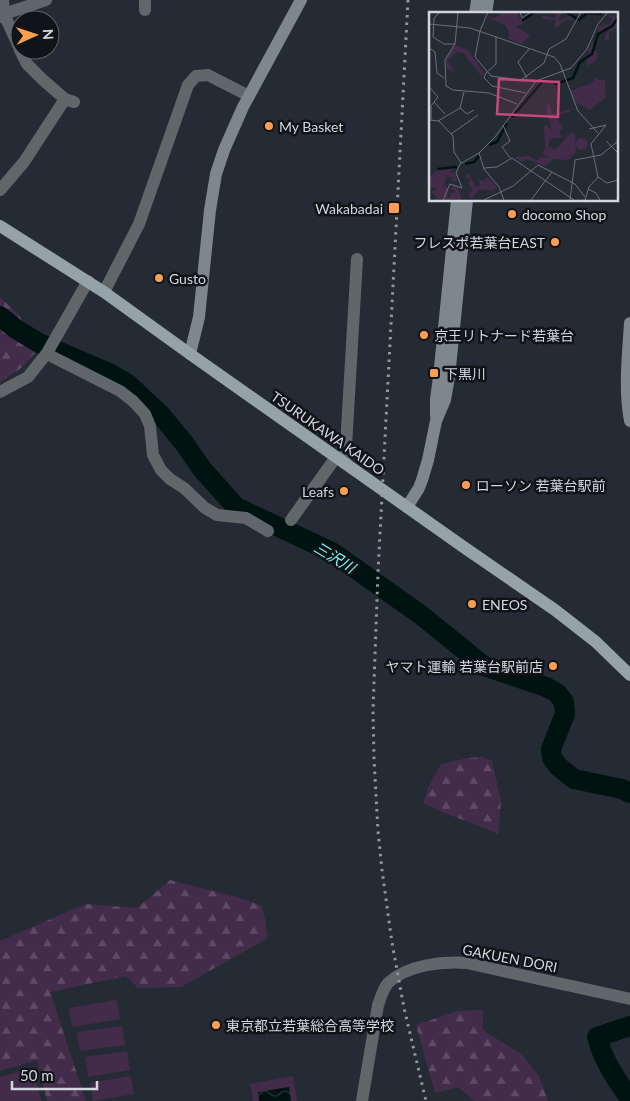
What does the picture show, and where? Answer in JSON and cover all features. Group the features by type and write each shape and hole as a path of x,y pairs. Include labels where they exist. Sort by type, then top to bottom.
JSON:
{"main road":[{"name":"TSURUKAWA KAIDO","path":"0,226 104,292 576,625 630,675"}],"street":[{"path":"3,0 2,16 10,31"},
{"path":"2,16 46,0"},
{"path":"190,354 200,317 210,210 216,174 232,130 301,0"},
{"path":"0,190 24,162 47,125 70,100 43,80 25,60"},
{"path":"104,292 139,224 188,85 196,76 208,75 249,96"},
{"path":"436,421 436,399 457,201"},
{"path":"407,506 422,480 436,421 445,400 450,378 467,201"},
{"path":"291,520 340,460 357,259"},
{"path":"0,392 28,377 47,354 88,281"},
{"path":"630,323 627,378 630,421"},
{"path":"47,354 120,391 133,401 145,414 150,426 152,455 162,470 170,479 184,488 206,508 217,515 246,518 268,532"},
{"name":"GAKUEN DORI","path":"362,1101 378,1005 388,983 404,972 430,964 467,963 630,999"}],"green space":[{"path":"0,297 19,315 37,351 20,369 0,382"},
{"path":"482,757 492,761 501,801 498,834 423,803 429,786 441,764"},
{"path":"170,880 237,897 262,906 268,938 181,987 138,988 126,976 50,992 86,1101 47,1101 37,1060 0,1071 0,941 86,904 137,908"},
{"path":"117,1000 120,1019 72,1027 69,1008"},
{"path":"483,1010 483,1030 522,1055 539,1076 548,1101 475,1101 458,1087 435,1093 416,1025 458,1011"},
{"path":"122,1026 125,1045 80,1051 77,1032"},
{"path":"127,1051 130,1070 88,1077 85,1057"},
{"path":"33,1068 41,1101 0,1101 0,1077"},
{"path":"131,1076 134,1094 93,1101 90,1083"},
{"path":"293,1076 297,1101 253,1101 250,1084"}],"water":[{"path":"289,1087 291,1101 259,1101 258,1092"}],"waterway":[{"name":"三沢川","path":"0,316 16,329 39,343 111,374 128,384 160,414 202,469 236,507 332,552 421,615 484,666 546,687 557,693 564,702 565,714 551,749 552,758 559,767 574,779 622,789 630,793"},
{"name":"三沢川","path":"630,1026 597,1037 610,1069 630,1098"}],"railway":[{"path":"408,0 378,572 373,710 378,831 382,870 392,943 404,1008 426,1101"}],"place":[{"name":"My Basket","path":"269,126"},
{"name":"Wakabadai","path":"394,208"},
{"name":"docomo Shop","path":"512,214"},
{"name":"フレスポ若葉台EAST","path":"555,242"},
{"name":"Gusto","path":"159,278"},
{"name":"京王リトナード若葉台","path":"424,335"},
{"name":"下黒川","path":"434,373"},
{"name":"ローソン 若葉台駅前","path":"466,485"},
{"name":"Leafs","path":"344,491"},
{"name":"ENEOS","path":"472,604"},
{"name":"ヤマト運輸 若葉台駅前店","path":"553,666"},
{"name":"東京都立若葉総合高等学校","path":"216,1025"}]}
